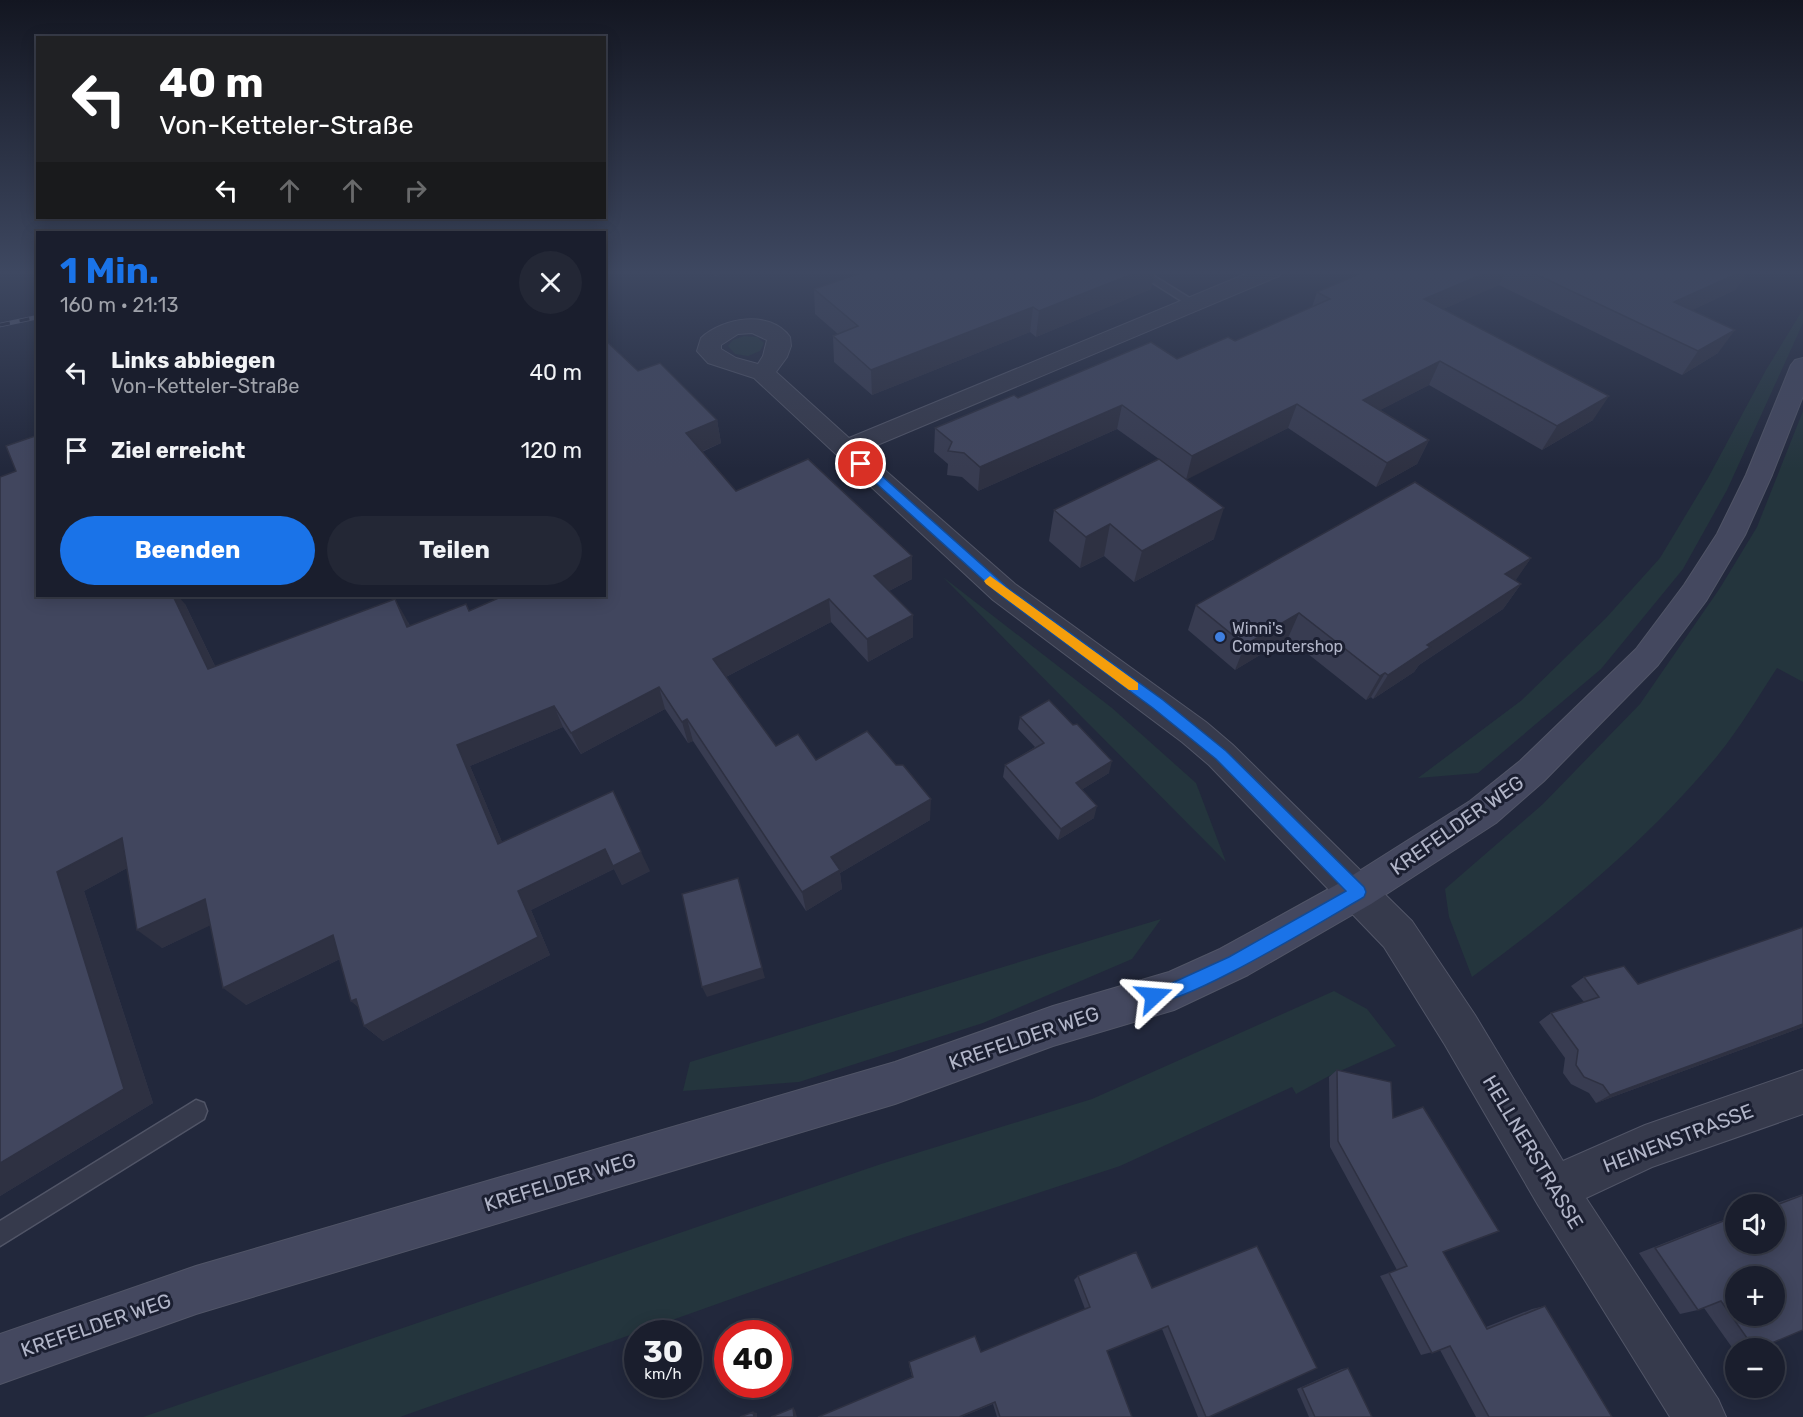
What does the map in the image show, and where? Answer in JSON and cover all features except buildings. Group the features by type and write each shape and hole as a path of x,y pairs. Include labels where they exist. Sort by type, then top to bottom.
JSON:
{"street":[{"path":"845,450 1117,337"},
{"name":"KREFELDER WEG","path":"0,1359 196,1290 895,1083 1053,1026 1174,990 1234,962 1421,854 1499,798 1572,734 1647,657 1695,593 1731,535 1759,475 1803,364"},
{"name":"HELLNERSTRASSE","path":"763,373 845,450 1004,592 1158,704 1221,755 1398,934 1460,1030 1554,1189 1700,1417"},
{"name":"HEINENSTRASSE","path":"1554,1189 1645,1147 1803,1092"}],"lane":[{"path":"0,1234 196,1111"}],"shaded area":[{"path":"741,337 757,337 764,343 760,351 748,356 735,354 728,346 733,340"},
{"path":"1786,337 1797,337 1727,490 1683,569 1601,669 1478,773 1418,778 1522,700 1606,618 1660,558 1708,478"},
{"path":"1803,411 1803,682 1777,668 1726,745 1663,816 1570,901 1472,977 1449,917 1445,889 1543,804 1640,704 1720,588 1757,527"},
{"path":"943,577 1112,708 1196,783 1226,862"},
{"path":"1161,919 1132,959 983,1023 799,1082 683,1091 690,1062"},
{"path":"1334,991 1367,1009 1396,1046 1329,1076 1296,1094 1292,1087 1120,1166 905,1237 672,1320 624,1320 624,1337 400,1417 143,1417 881,1164 1092,1099"}],"slow traffic":[{"path":"990,581 1133,686"}],"place":[{"name":"Winni's Computershop","path":"1220,637"}],"route":[{"path":"861,464 1004,592 1158,704 1221,755 1358,892 1234,962 1174,990 1154,996"}]}
